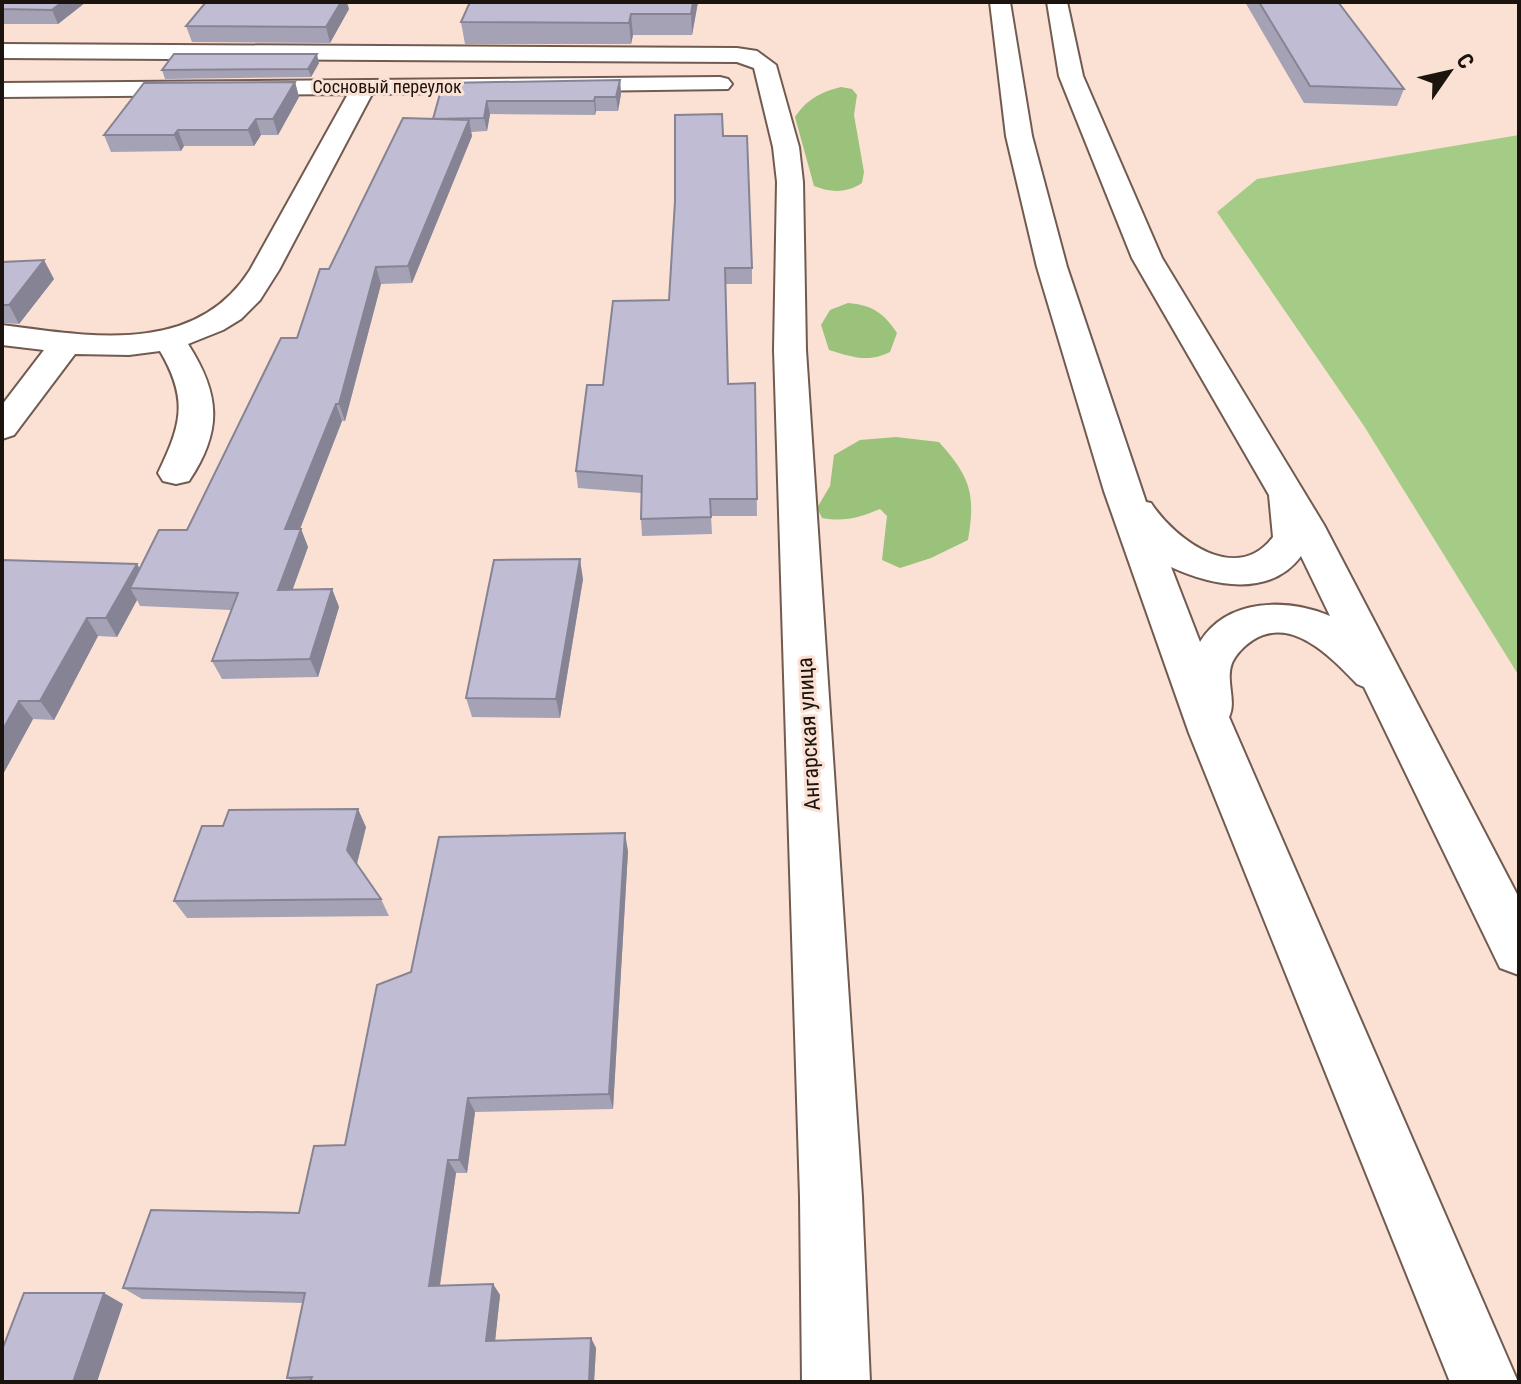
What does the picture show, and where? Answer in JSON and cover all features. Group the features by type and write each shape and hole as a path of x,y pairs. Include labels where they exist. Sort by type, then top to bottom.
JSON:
{"street":[{"path":"1000,2 1026,165 1052,267 1123,491 1212,733 1484,1382"},
{"path":"1057,2 1071,76 1147,258 1287,494 1519,951"},
{"path":"2,51 737,55 749,56 765,65 771,87"},
{"name":"Сосновый переулок","path":"2,90 728,84 771,87"},
{"name":"Ангарская улица","path":"771,87 786,147 790,182 790,350 831,1197 836,1382"},
{"path":"2,335 101,348 124,347 169,339 212,322 241,302 268,262 363,88"},
{"path":"169,339 183,361 199,406 199,419 176,473"},
{"path":"2,428 66,343"},
{"path":"1123,491 1156,538 1205,566 1231,571 1256,569 1272,563 1285,550 1293,538 1287,494"},
{"path":"1212,733 1207,680 1211,661 1226,637 1245,625 1271,617 1303,621 1325,633 1354,654 1390,692"}],"green space":[{"path":"841,87 852,89 857,95 854,115 864,172 862,183 851,189 833,191 814,186 795,117 815,97"},
{"path":"1519,135 1519,676 1364,426 1217,212 1257,179"},
{"path":"848,303 871,308 887,320 897,333 890,352 867,358 829,350 821,325 830,310"},
{"path":"896,437 939,442 958,465 971,498 968,540 931,558 900,568 882,560 887,516 880,509 838,520 822,518 817,508 830,486 834,455 860,440"}],"building":[{"path":"2,2 62,2 52,10 2,9"},
{"path":"206,2 341,2 326,27 186,26"},
{"path":"470,2 693,2 691,14 631,14 629,23 461,22"},
{"path":"1259,2 1338,2 1404,89 1310,86"},
{"path":"174,54 317,54 308,69 162,70"},
{"path":"620,80 616,97 595,97 594,101 487,101 484,118 433,119 443,83"},
{"path":"295,82 273,119 256,119 248,130 178,130 174,135 104,135 144,83"},
{"path":"722,114 723,136 747,136 752,268 725,268 728,384 755,383 757,499 710,499 711,517 641,519 642,476 576,471 587,385 603,385 613,301 669,300 675,201 675,115"},
{"path":"403,118 469,120 408,266 376,267 339,404 336,404 285,529 301,529 278,590 332,589 310,659 212,661 238,593 130,588 159,530 187,530 281,338 297,338 320,269 329,269"},
{"path":"44,260 9,305 2,305 2,262"},
{"path":"580,559 556,699 466,698 494,560"},
{"path":"2,560 137,564 106,618 87,618 40,701 19,701 2,731"},
{"path":"358,809 347,850 381,899 174,901 202,826 223,826 229,810"},
{"path":"625,833 609,1094 468,1098 459,1160 448,1160 429,1286 493,1284 486,1341 591,1338 589,1382 310,1382 312,1377 287,1378 305,1293 123,1288 151,1210 299,1213 314,1146 345,1145 377,985 411,972 439,837"},
{"path":"24,1293 104,1293 73,1382 2,1382 2,1350"}]}
